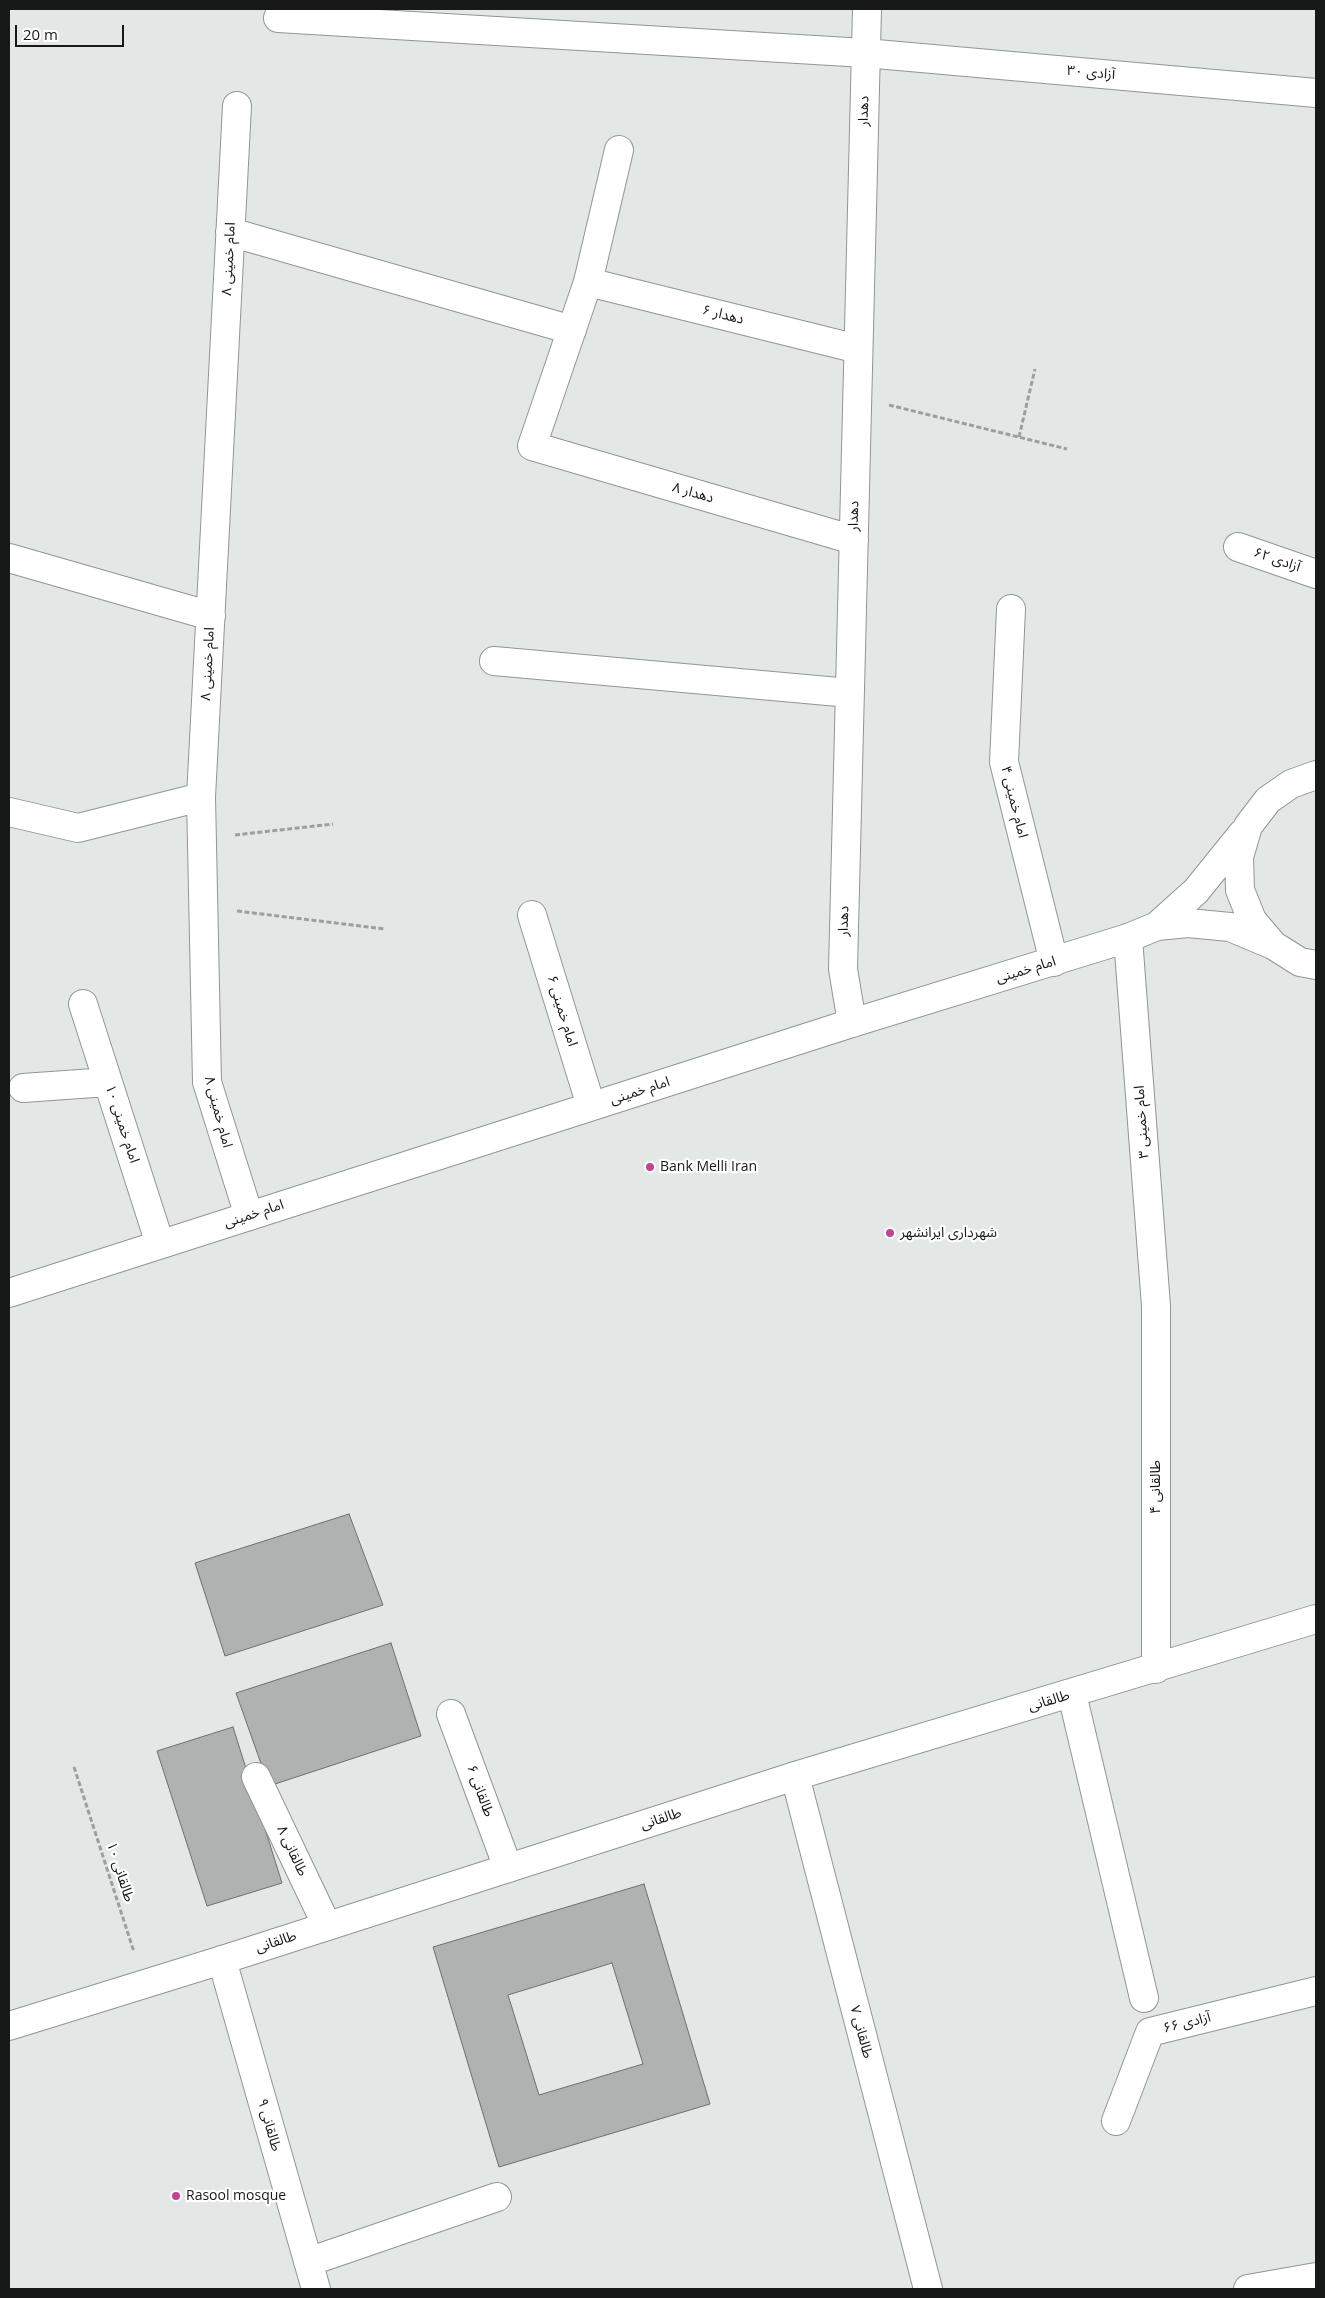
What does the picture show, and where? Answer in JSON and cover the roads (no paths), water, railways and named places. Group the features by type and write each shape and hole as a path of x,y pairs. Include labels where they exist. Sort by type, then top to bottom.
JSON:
{"street":[{"name":"دهدار","path":"852,1023 843,969 867,9"},
{"name":"آزادی ۳۰","path":"278,18 865,54 1316,93"},
{"name":"امام خمینی ۸","path":"237,106 201,797 207,1082 249,1216"},
{"path":"230,232 572,330 588,282 619,150"},
{"name":"دهدار ۶","path":"588,282 858,349"},
{"name":"دهدار ۸","path":"572,330 532,446 854,540"},
{"name":"آزادی ۶۲","path":"1238,547 1316,574"},
{"path":"9,558 211,616"},
{"name":"امام خمینی ۴","path":"1011,609 1004,762 1054,962"},
{"path":"494,661 850,693"},
{"path":"1157,926 1196,891 1268,800 1316,763"},
{"path":"1268,800 1291,784 1316,775"},
{"path":"9,812 78,828 201,797"},
{"path":"1248,826 1239,857 1240,890 1252,920 1272,945 1300,962 1316,965"},
{"name":"امام خمینی ۶","path":"532,915 591,1106"},
{"name":"امام خمینی","path":"9,1293 852,1023 1054,962 1128,938 1157,926 1188,923 1230,927 1272,945"},
{"name":"امام خمینی ۳","path":"1128,938 1156,1306"},
{"name":"امام خمینی ۱۰","path":"83,1004 160,1244"},
{"path":"23,1088 108,1082"},
{"name":"طالقانی ۴","path":"1156,1306 1156,1669"},
{"name":"طالقانی","path":"9,2026 222,1960 795,1776 1156,1669 1316,1619"},
{"path":"1072,1694 1144,1998"},
{"name":"طالقانی ۶","path":"451,1714 508,1868"},
{"name":"طالقانی ۷","path":"795,1776 928,2289"},
{"name":"طالقانی ۸","path":"256,1777 327,1926"},
{"name":"طالقانی ۹","path":"222,1960 316,2289"},
{"name":"آزادی ۶۶","path":"1116,2121 1150,2032 1316,1991"},
{"path":"308,2262 497,2197"},
{"path":"1248,2289 1316,2277"}],"place":[{"name":"Bank Melli Iran","path":"650,1167"},
{"name":"شهرداری ایرانشهر","path":"890,1233"},
{"name":"Rasool mosque","path":"176,2196"}]}
